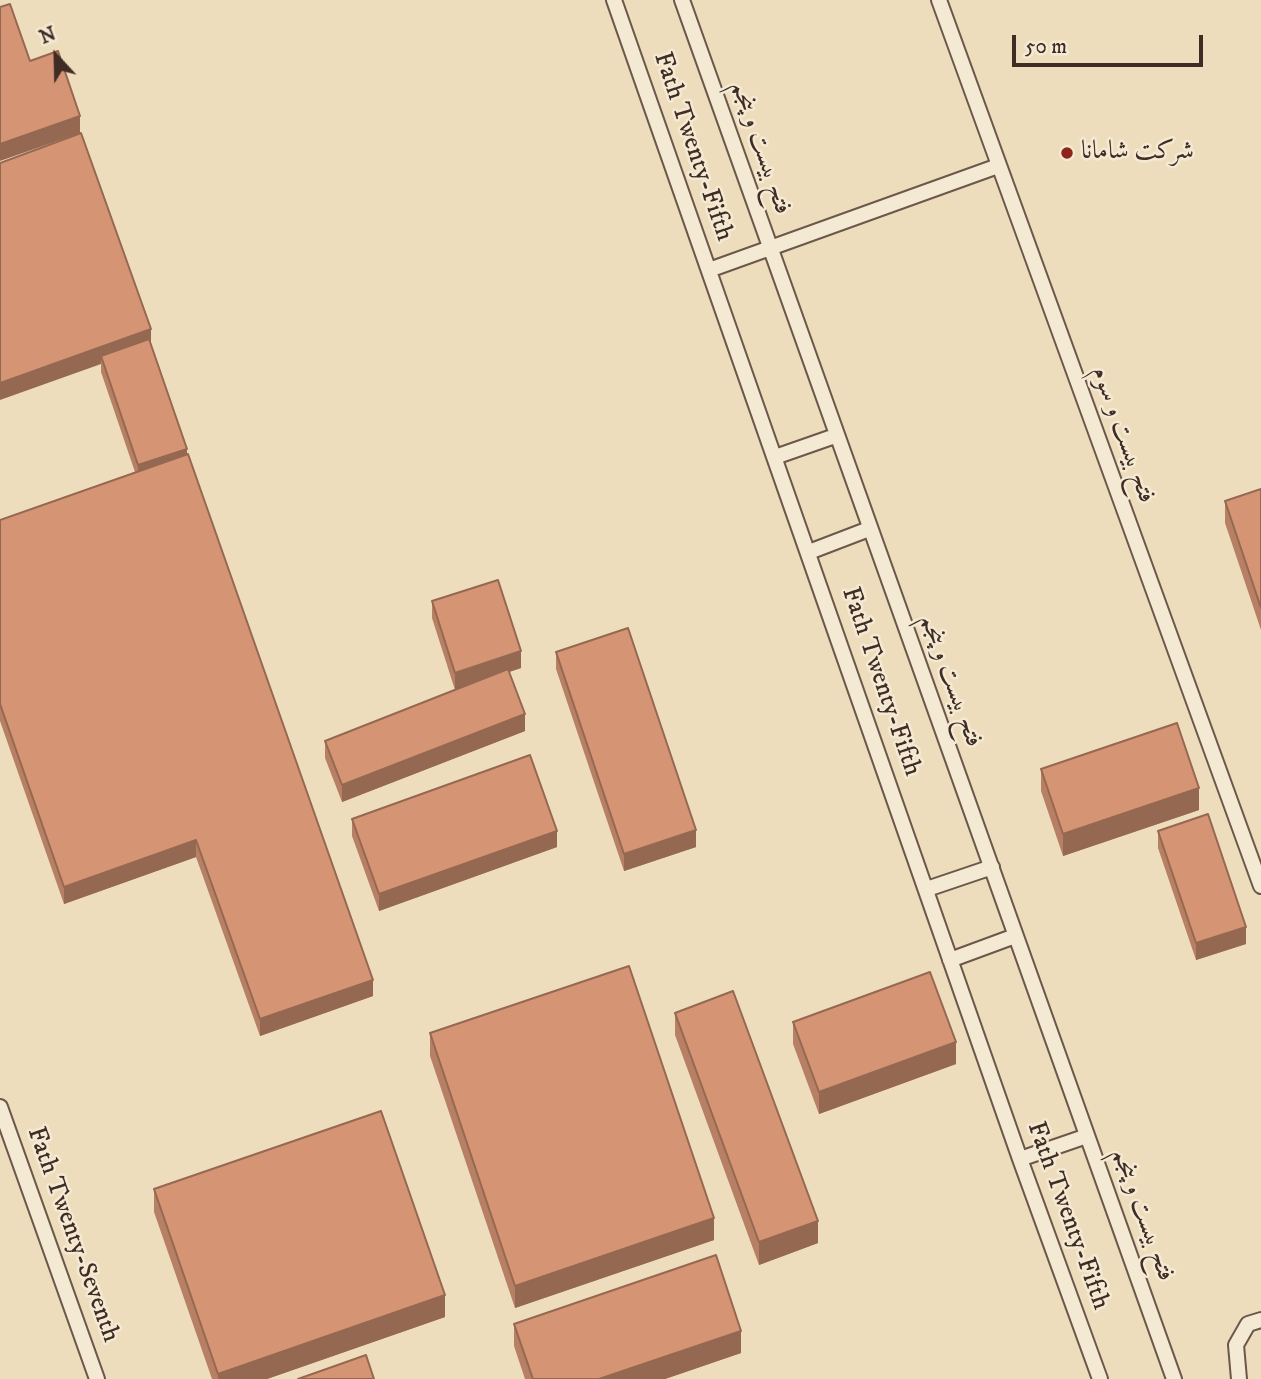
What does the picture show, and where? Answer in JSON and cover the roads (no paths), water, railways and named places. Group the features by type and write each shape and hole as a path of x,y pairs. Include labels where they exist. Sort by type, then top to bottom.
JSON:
{"lane":[{"name":"Fath Twenty-Fifth","path":"614,0 1020,1159 1100,1379"},
{"name":"فتح بیست و پنجم","path":"682,0 835,436 1174,1379"},
{"name":"فتح بیست و سوم","path":"939,0 1261,886"},
{"path":"709,270 998,166"},
{"path":"775,457 835,436"},
{"path":"809,552 869,529"},
{"path":"926,889 992,867"},
{"path":"950,960 1015,936"},
{"name":"Fath Twenty-Seventh","path":"0,1107 97,1379"},
{"path":"1020,1159 1087,1136"},
{"path":"1239,1379 1236,1345 1248,1324 1261,1320"}],"place":[{"name":"شرکت شامانا","path":"1067,153"}]}
